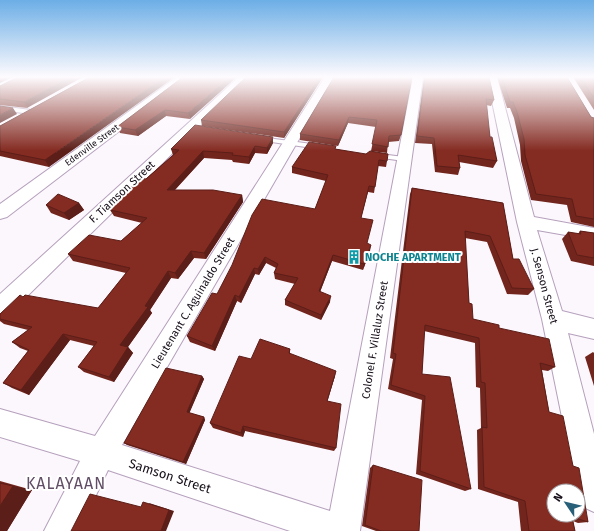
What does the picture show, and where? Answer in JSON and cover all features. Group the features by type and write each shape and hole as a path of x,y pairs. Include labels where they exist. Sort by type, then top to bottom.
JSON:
{"street":[{"name":"Edenville Street","path":"0,213 150,102"},
{"name":"F. Tiamson Street","path":"0,308 194,129 220,102"},
{"name":"Lieutenant C. Aguinaldo Street","path":"60,531 101,453 315,102"},
{"name":"Colonel F. Villaluz Street","path":"343,531 414,102"},
{"name":"J. Senson Street","path":"498,102 526,222 553,319 594,496"},
{"path":"12,123 44,105"},
{"path":"526,222 594,234"},
{"path":"553,319 594,329"},
{"name":"Samson Street","path":"0,423 101,453 340,531"}],"lane":[{"path":"0,108 31,112"},
{"path":"252,138 328,148"},
{"path":"366,154 404,159"}],"building":[{"path":"44,102 129,102 45,160 0,151 0,126"},
{"path":"150,102 201,102 188,113 165,110 135,130 117,127"},
{"path":"220,102 304,102 284,132 201,120"},
{"path":"319,102 407,102 401,135 389,136 388,147 372,144 377,120 349,117 339,140 300,134"},
{"path":"422,102 486,102 490,137 492,137 497,161 458,155 460,168 437,166 434,138 417,136"},
{"path":"510,102 582,102 591,117 594,118 594,219 576,216 572,199 536,194 525,155 524,139 517,112 513,102"},
{"path":"0,106 13,108 0,115"},
{"path":"195,125 273,137 267,148 255,146 249,157 232,155 233,153 203,151 167,190 213,190 242,195 204,253 191,251 175,273 168,271 145,306 148,307 120,345 128,347 109,377 78,367 97,342 63,334 21,390 3,383 29,350 12,342 32,327 0,319 0,314 20,295 23,297 25,295 98,308 130,268 68,254 89,235 121,241 147,218 110,210 140,178 146,179 179,150 171,149"},
{"path":"309,142 336,146 335,149 366,154 370,151 388,154 387,161 379,160 375,187 369,186 361,218 373,220 367,243 371,245 364,264 333,255 319,291 331,296 321,315 285,300 298,278 274,273 278,264 265,257 258,269 254,268 239,297 235,295 212,346 187,336 212,293 217,294 232,265 252,215 262,199 315,209 328,175 292,167"},
{"path":"412,188 503,203 513,259 519,259 534,289 512,288 490,236 465,231 469,303 472,304 473,319 499,325 499,328 549,339 555,367 540,363 549,412 563,416 573,466 579,468 582,483 546,483 546,523 573,523 575,531 529,531 525,501 484,487 482,427 487,428 485,383 481,382 479,338 425,325 422,374 450,377 471,489 420,471 425,396 391,385 396,354 393,353"},
{"path":"58,194 79,203 64,213 46,205"},
{"path":"580,231 594,233 594,258 577,255 568,232 581,234"},
{"path":"260,339 290,349 289,353 336,371 327,401 341,404 336,448 243,426 241,433 210,423 239,356 251,359"},
{"path":"166,368 202,376 187,412 204,417 183,462 124,443"},
{"path":"373,465 422,480 419,531 381,531 365,525"},
{"path":"0,483 13,486 0,506"},
{"path":"90,494 141,507 143,502 169,510 161,531 71,531"},
{"path":"586,510 588,522 586,521"}],"place":[{"name":"NOCHE APARTMENT","path":"354,257"}],"district":[{"name":"KALAYAAN","path":"66,483"}]}
